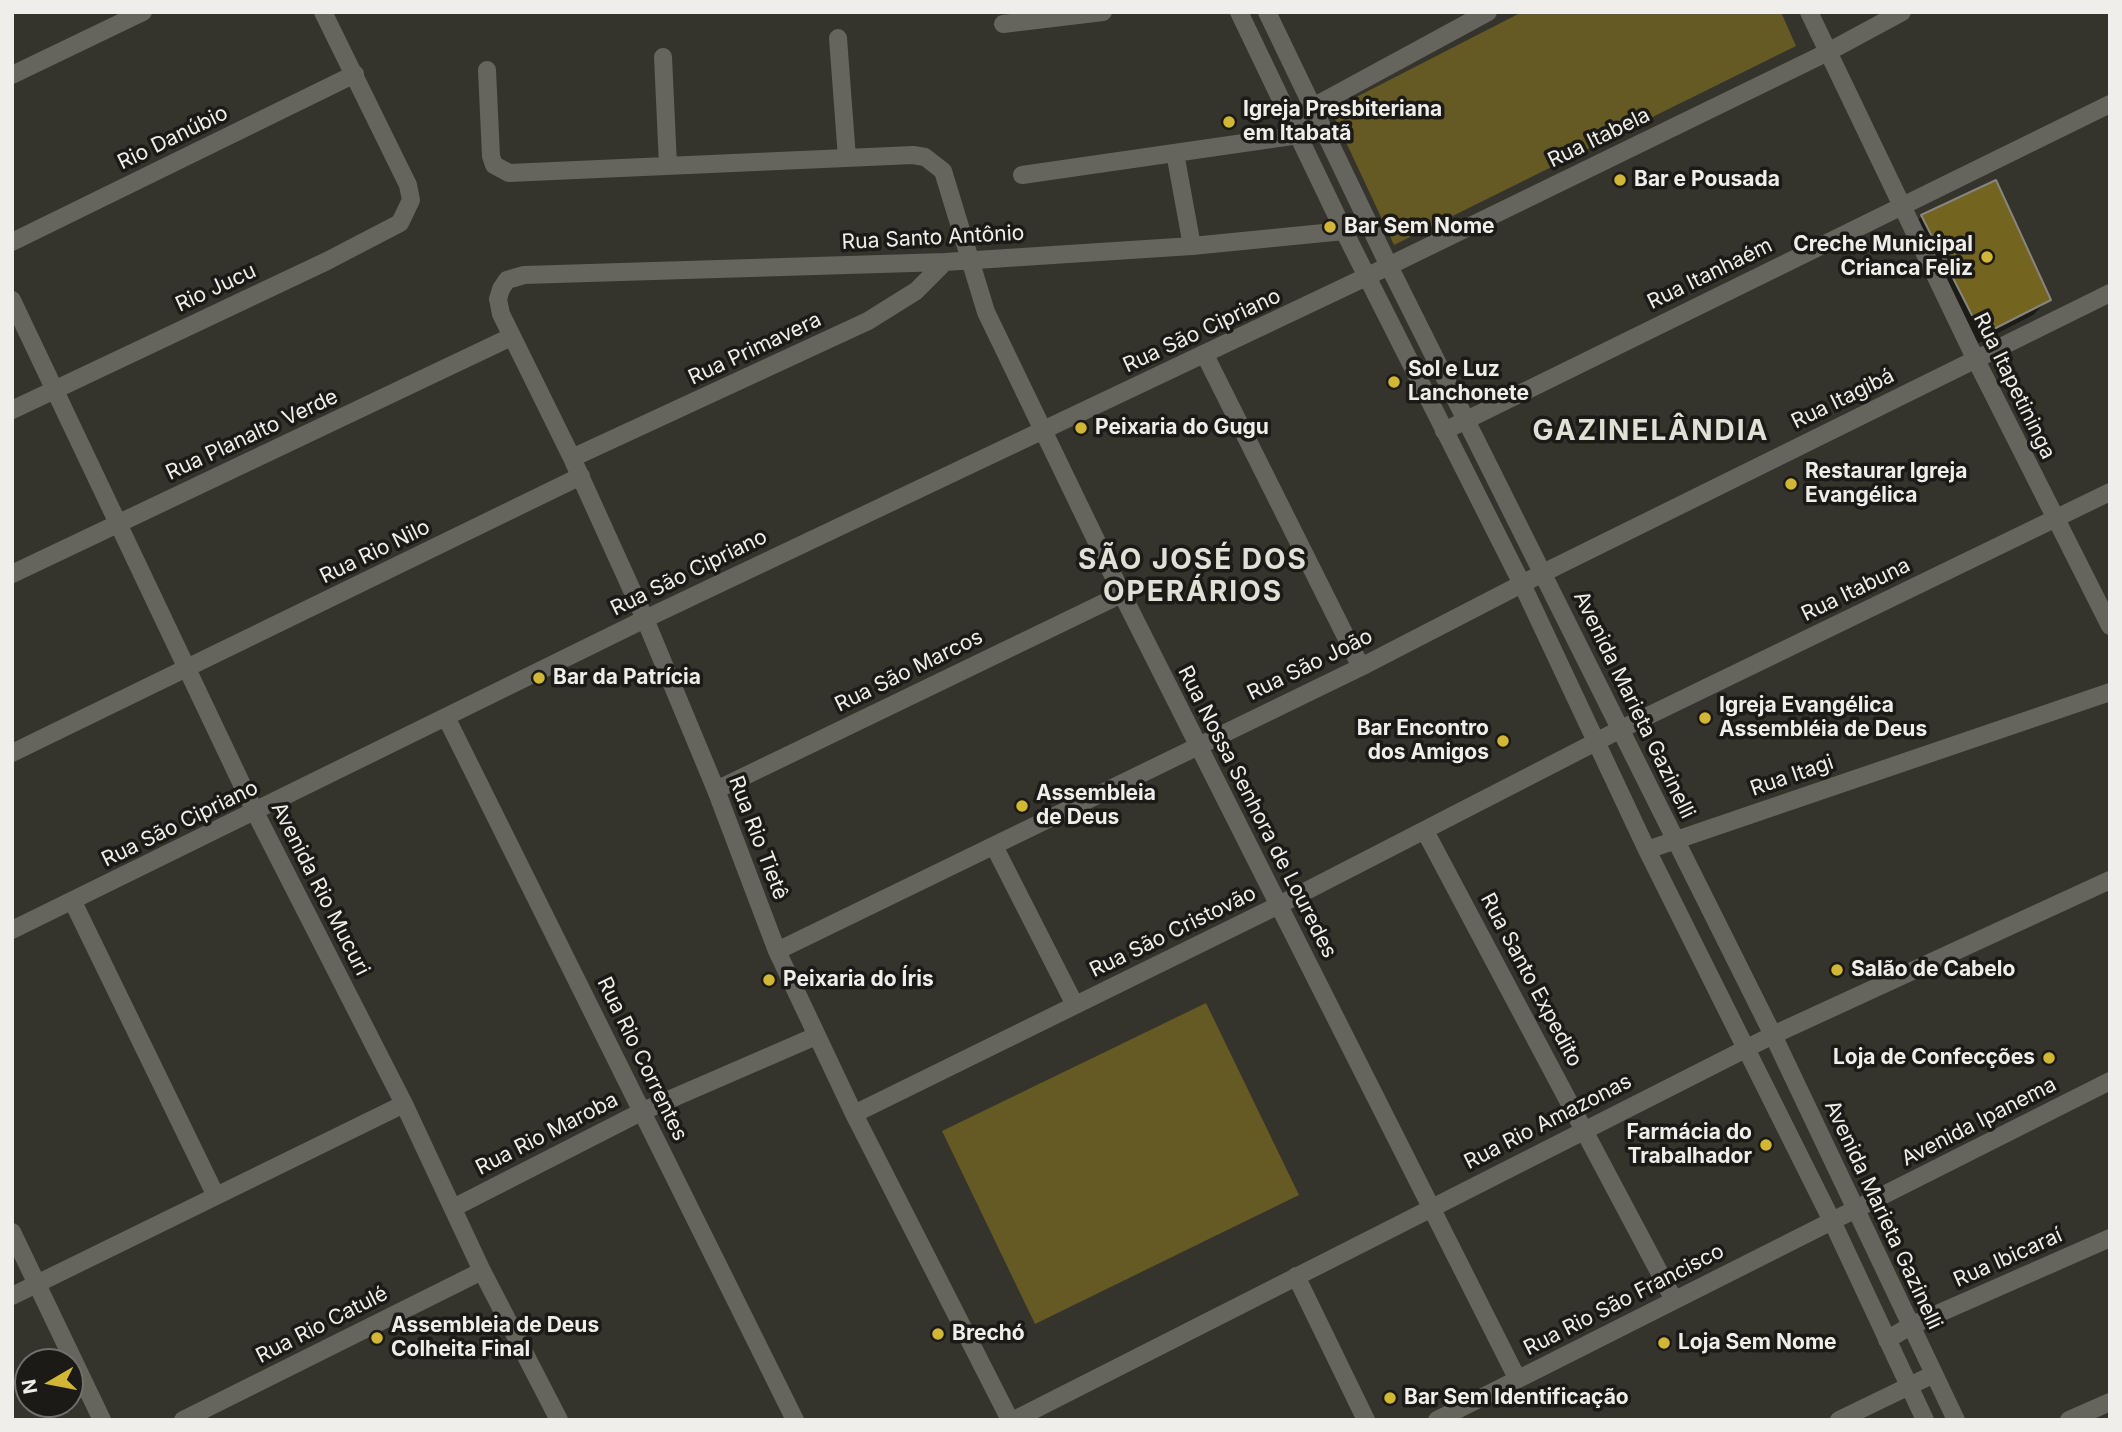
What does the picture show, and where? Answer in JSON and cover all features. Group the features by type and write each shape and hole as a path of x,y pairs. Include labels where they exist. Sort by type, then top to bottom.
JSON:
{"street":[{"path":"12,75 143,12"},
{"path":"323,12 355,74"},
{"path":"1003,24 1103,12"},
{"path":"1239,12 1343,232 1522,584 1595,743 1832,1221 1907,1387 1925,1420"},
{"name":"Avenida Marieta Gazinelli","path":"1268,12 1315,105 1389,265 1858,1208 1932,1375 1956,1420"},
{"path":"1022,175 1175,153 1295,127 1315,105 1462,18 1488,12"},
{"name":"Rua Itapetininga","path":"1809,12 1975,358 2110,626"},
{"name":"Rua Itabela","path":"1389,265 1828,52 1902,12"},
{"path":"486,70 491,156 501,171 847,158 838,38"},
{"path":"663,57 668,165"},
{"name":"Rio Jucu","path":"12,410 327,261 400,223 411,200 408,185 355,74"},
{"name":"Rio Danúbio","path":"12,242 355,74"},
{"name":"Rua Itanhaém","path":"1444,431 2110,104"},
{"path":"1175,153 1192,246"},
{"name":"Rua Nossa Senhora de Louredes","path":"847,158 912,156 934,161 943,171 986,312 1122,594 1517,1378"},
{"name":"Rua Santo Antônio","path":"524,275 945,262 1192,246 1343,232"},
{"name":"Rua Primavera","path":"572,458 868,321 916,291 945,262"},
{"name":"Rua São Cipriano","path":"12,930 447,719 645,619 1205,355 1389,265"},
{"name":"Rua Rio Tietê","path":"524,275 507,279 498,299 511,337 581,475 645,619 716,790 777,951 816,1036 1012,1420"},
{"name":"Rua Itagibá","path":"1522,584 2110,293"},
{"name":"Avenida Rio Mucuri","path":"12,300 255,812 404,1104 482,1271 559,1420"},
{"name":"Rua Planalto Verde","path":"12,575 511,337"},
{"path":"1205,355 1361,667"},
{"name":"Rua Rio Nilo","path":"12,754 581,475"},
{"name":"Rua Itabuna","path":"1621,729 2110,492"},
{"name":"Rua São João","path":"777,951 1361,667 1522,584"},
{"name":"Rua São Marcos","path":"716,790 1122,594"},
{"name":"Rua Itagi","path":"1647,849 2110,692"},
{"name":"Rua Rio Correntes","path":"447,719 795,1420"},
{"name":"Rua São Cristovão","path":"854,1114 1279,905 1621,729"},
{"name":"Rua Santo Expedito","path":"1425,831 1674,1300"},
{"path":"994,846 1075,1004"},
{"name":"Rua Rio Amazonas","path":"1012,1420 1773,1035 2110,880"},
{"path":"73,902 216,1196"},
{"name":"Rua Rio Maroba","path":"453,1208 643,1111 816,1036"},
{"name":"Avenida Ipanema","path":"1832,1221 2110,1081"},
{"path":"12,1296 404,1104"},
{"name":"Rua Rio São Francisco","path":"1442,1419 1517,1378 1832,1221"},
{"path":"12,1233 102,1420"},
{"name":"Rua Ibicaraí","path":"1887,1340 1910,1326 2110,1238"},
{"name":"Rua Rio Catulé","path":"183,1420 482,1271"},
{"path":"1296,1276 1366,1420"},
{"path":"1839,1420 1932,1375"},
{"path":"2069,1420 2110,1402"}],"shaded area":[{"path":"1522,12 1781,12 1796,46 1394,245 1331,110"},
{"path":"1206,1003 1299,1195 1035,1324 942,1131"}],"building":[{"name":"Creche Municipal Crianca Feliz","path":"1996,180 2051,300 1982,335 1921,215"}],"place":[{"name":"Igreja Presbiteriana em Itabatã","path":"1229,122"},
{"name":"Bar e Pousada","path":"1620,180"},
{"name":"Bar Sem Nome","path":"1330,227"},
{"name":"Creche Municipal Crianca Feliz","path":"1987,257"},
{"name":"Sol e Luz Lanchonete","path":"1394,382"},
{"name":"Peixaria do Gugu","path":"1081,428"},
{"name":"Restaurar Igreja Evangélica","path":"1791,484"},
{"name":"Bar da Patrícia","path":"539,678"},
{"name":"Igreja Evangélica Assembléia de Deus","path":"1705,718"},
{"name":"Bar Encontro dos Amigos","path":"1503,741"},
{"name":"Assembleia de Deus","path":"1022,806"},
{"name":"Salão de Cabelo","path":"1837,970"},
{"name":"Peixaria do Íris","path":"769,980"},
{"name":"Loja de Confecções","path":"2049,1058"},
{"name":"Farmácia do Trabalhador","path":"1766,1145"},
{"name":"Brechó","path":"938,1334"},
{"name":"Assembleia de Deus Colheita Final","path":"377,1338"},
{"name":"Loja Sem Nome","path":"1664,1343"},
{"name":"Bar Sem Identificação","path":"1390,1398"}],"district":[{"name":"GAZINELÂNDIA","path":"1651,432"},
{"name":"SÃO JOSÉ DOS OPERÁRIOS","path":"1193,577"}]}
